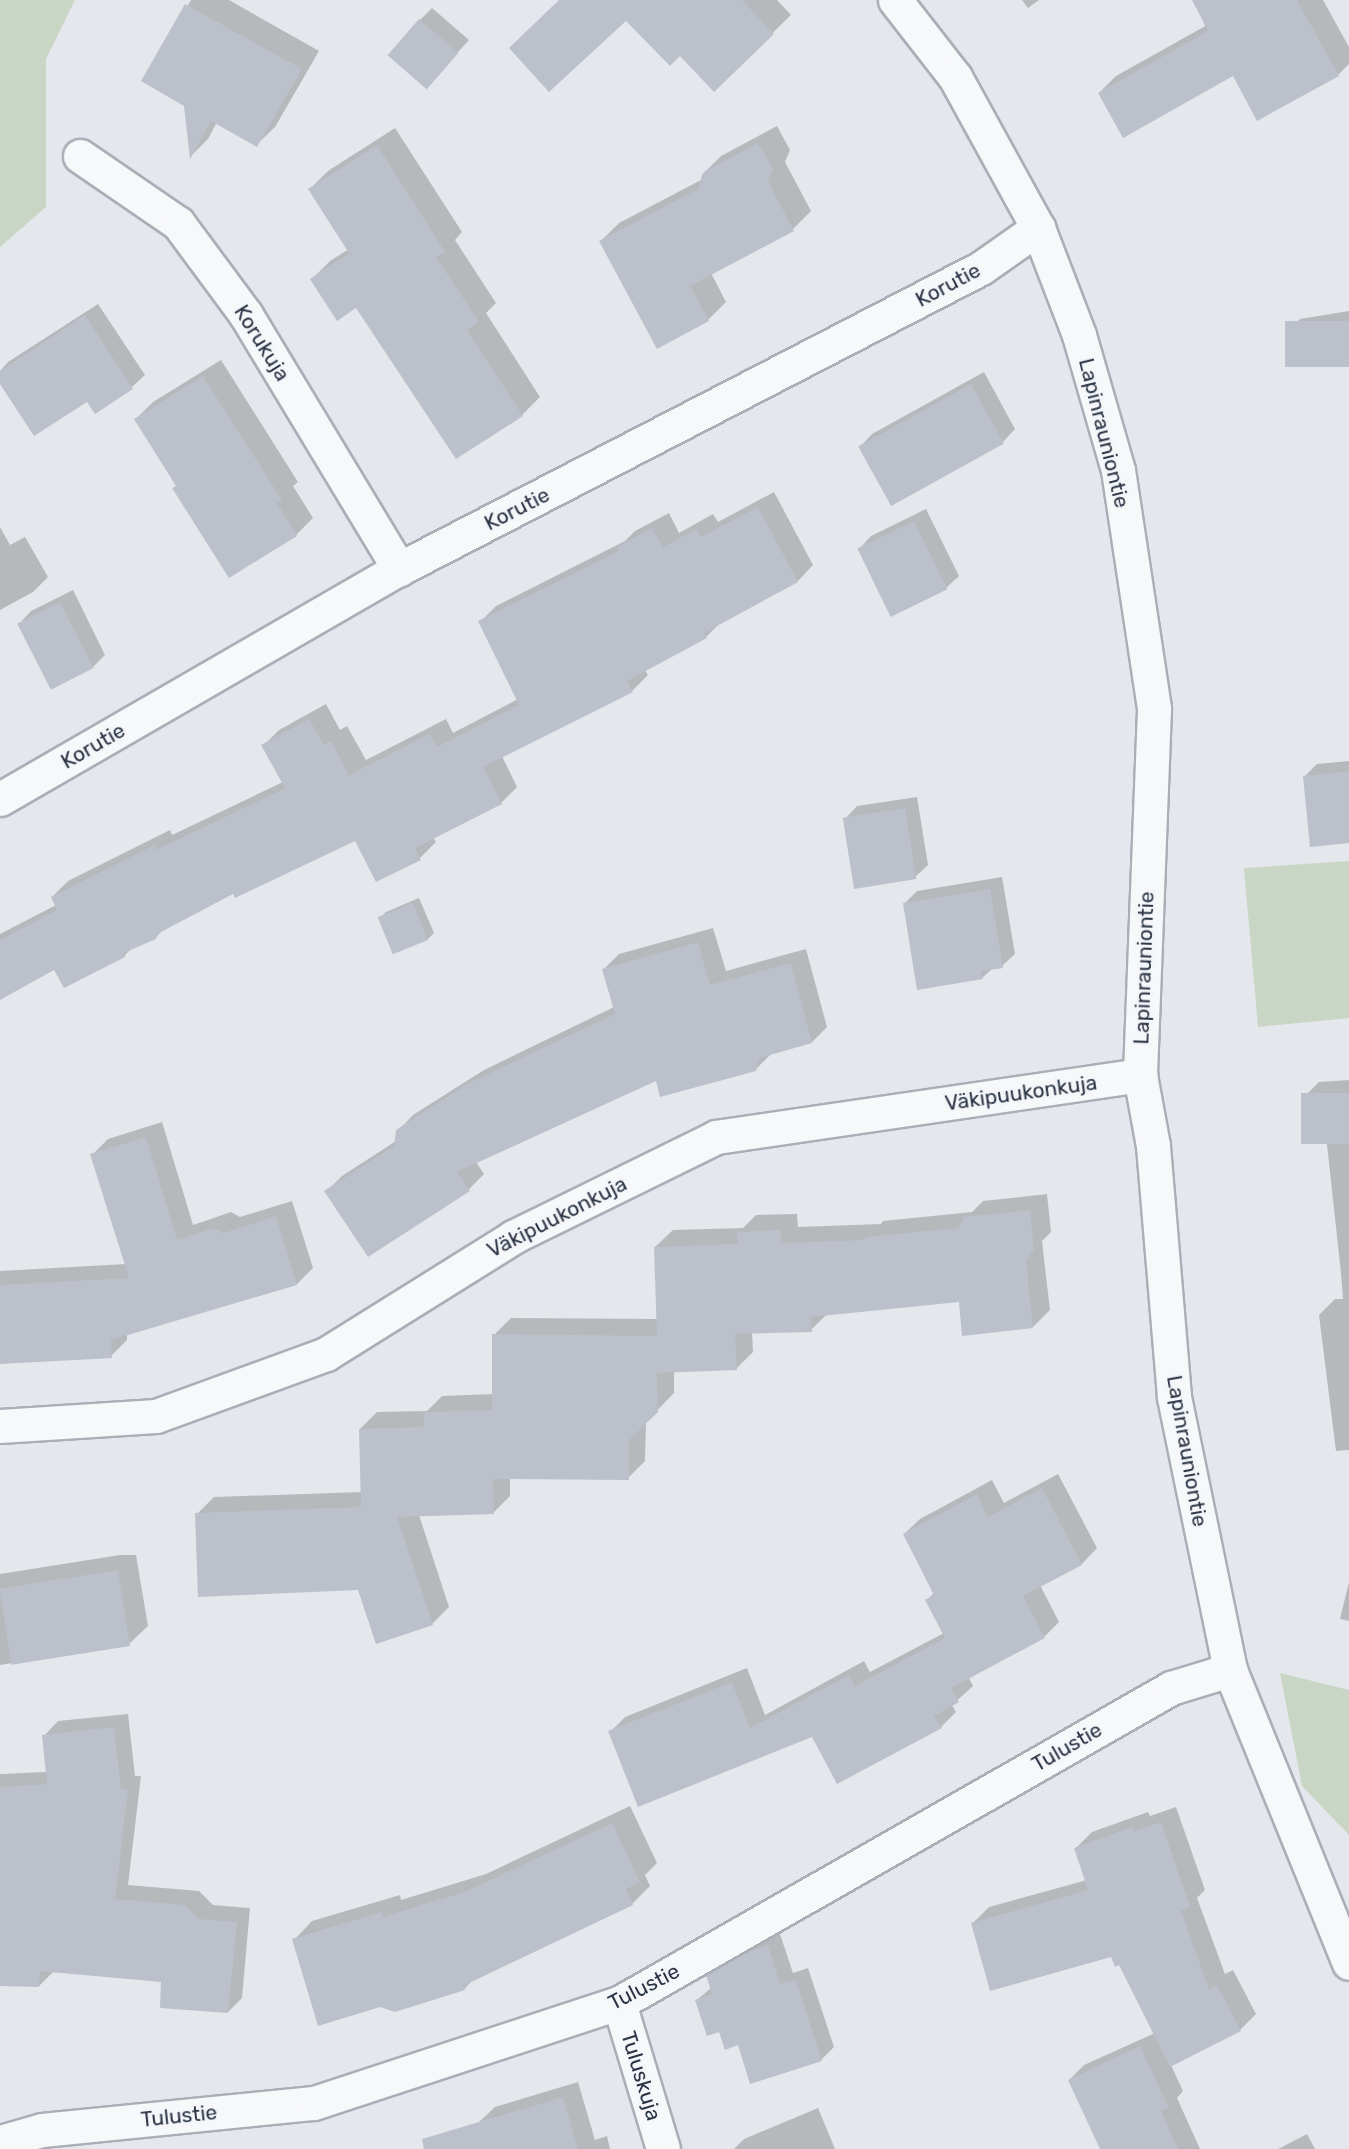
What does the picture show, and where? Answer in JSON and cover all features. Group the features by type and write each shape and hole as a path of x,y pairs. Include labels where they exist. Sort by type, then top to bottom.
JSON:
{"street":[{"name":"Lapinrauniontie","path":"895,0 956,77 1038,228 1079,335 1118,470 1154,709 1140,1075 1153,1146 1174,1397 1230,1670 1349,1963"},
{"name":"Korukuja","path":"80,156 178,223 246,315 399,569"},
{"name":"Korutie","path":"0,799 399,569 981,268 1038,228"},
{"name":"Väkipuukonkuja","path":"0,1426 156,1416 326,1354 513,1237 716,1137 1140,1075"},
{"name":"Tulustie","path":"0,2142 42,2130 314,2103 619,2003 1171,1688 1230,1670"},
{"name":"Tuluskuja","path":"619,2003 663,2149"}],"green space":[{"path":"0,0 75,0 46,59 46,207 0,247"},
{"path":"1349,861 1349,1018 1258,1027 1244,868"},
{"path":"1280,1673 1349,1690 1349,1835 1302,1786"}],"building":[{"path":"559,0 742,0 774,34 714,92 680,56 670,66 626,21 549,92 509,48"},
{"path":"1192,0 1297,0 1339,76 1257,121 1233,76 1123,138 1098,93 1208,31"},
{"path":"185,4 302,69 257,147 211,121 190,159 184,106 141,81"},
{"path":"419,19 458,53 427,89 388,55"},
{"path":"758,143 773,169 768,181 794,231 690,286 709,321 657,349 599,241 698,189 704,172"},
{"path":"377,145 445,252 436,257 479,322 467,330 523,416 456,459 356,308 337,321 310,279 349,253 308,189"},
{"path":"85,315 133,389 95,414 87,402 34,436 0,384 0,371"},
{"path":"1285,321 1349,321 1349,367 1285,367"},
{"path":"203,376 282,500 277,503 297,536 229,578 172,488 176,486 134,419"},
{"path":"971,384 1004,443 891,506 858,447"},
{"path":"758,507 798,582 704,633 707,638 627,681 633,692 483,767 502,804 415,848 421,860 376,882 355,841 235,898 233,894 159,933 156,939 126,952 125,957 64,988 54,970 0,1000 0,940 57,910 51,897 154,845 156,850 285,788 261,745 309,719 324,745 331,741 349,775 429,734 437,747 519,705 478,621 619,551 617,547 652,528 663,547 696,529 701,537"},
{"path":"914,521 947,589 891,617 857,549"},
{"path":"60,602 94,668 51,690 17,624"},
{"path":"1349,771 1349,843 1310,847 1303,776"},
{"path":"905,808 916,879 854,889 843,818"},
{"path":"990,889 1003,968 981,971 983,979 917,990 903,903"},
{"path":"413,903 428,940 393,954 378,917"},
{"path":"698,942 710,985 791,963 812,1043 759,1058 756,1071 660,1097 656,1081 457,1172 470,1191 368,1257 324,1191 394,1146 396,1130 467,1084 615,1014 602,969"},
{"path":"1301,1093 1349,1093 1349,1144 1301,1144"},
{"path":"146,1137 177,1240 214,1228 223,1233 276,1216 297,1285 111,1340 112,1358 0,1364 0,1285 129,1278 90,1154"},
{"path":"1030,1210 1034,1250 1026,1260 1033,1328 962,1336 959,1302 811,1317 812,1332 735,1334 737,1370 657,1373 658,1412 629,1440 629,1480 493,1479 494,1514 397,1517 433,1625 376,1644 358,1590 198,1597 195,1513 361,1507 359,1429 424,1427 423,1412 492,1410 492,1334 657,1336 654,1247 738,1244 737,1232 781,1230 781,1243 865,1240 865,1237 958,1228 964,1217"},
{"path":"1042,1488 1082,1565 1023,1596 1045,1638 951,1688 959,1702 934,1716 942,1728 837,1784 812,1737 638,1807 608,1731 732,1682 750,1728 849,1675 855,1686 945,1638 925,1600 934,1595 903,1534 977,1494 988,1517"},
{"path":"118,1570 130,1646 12,1665 0,1589"},
{"path":"114,1727 121,1789 128,1790 115,1899 185,1905 198,1919 237,1922 228,2013 160,2008 161,1982 40,1971 39,1987 0,1986 0,1787 47,1784 42,1735"},
{"path":"1161,1822 1190,1907 1181,1911 1209,1989 1217,1985 1241,2031 1170,2067 1119,1965 1115,1967 1111,1957 990,1991 971,1923 1088,1890 1074,1848 1132,1827 1134,1831"},
{"path":"612,1823 640,1882 626,1889 633,1905 463,1986 465,1990 395,2012 380,2007 318,2026 292,1939 382,1912 383,1917 467,1891"},
{"path":"768,1945 780,1984 796,1980 822,2061 750,2084 738,2045 725,2050 719,2032 707,2036 695,2000 712,1994 706,1975 746,1952"},
{"path":"1140,2046 1169,2108 1161,2111 1178,2149 1100,2149 1068,2080"},
{"path":"563,2097 578,2149 424,2149 422,2139"}]}
